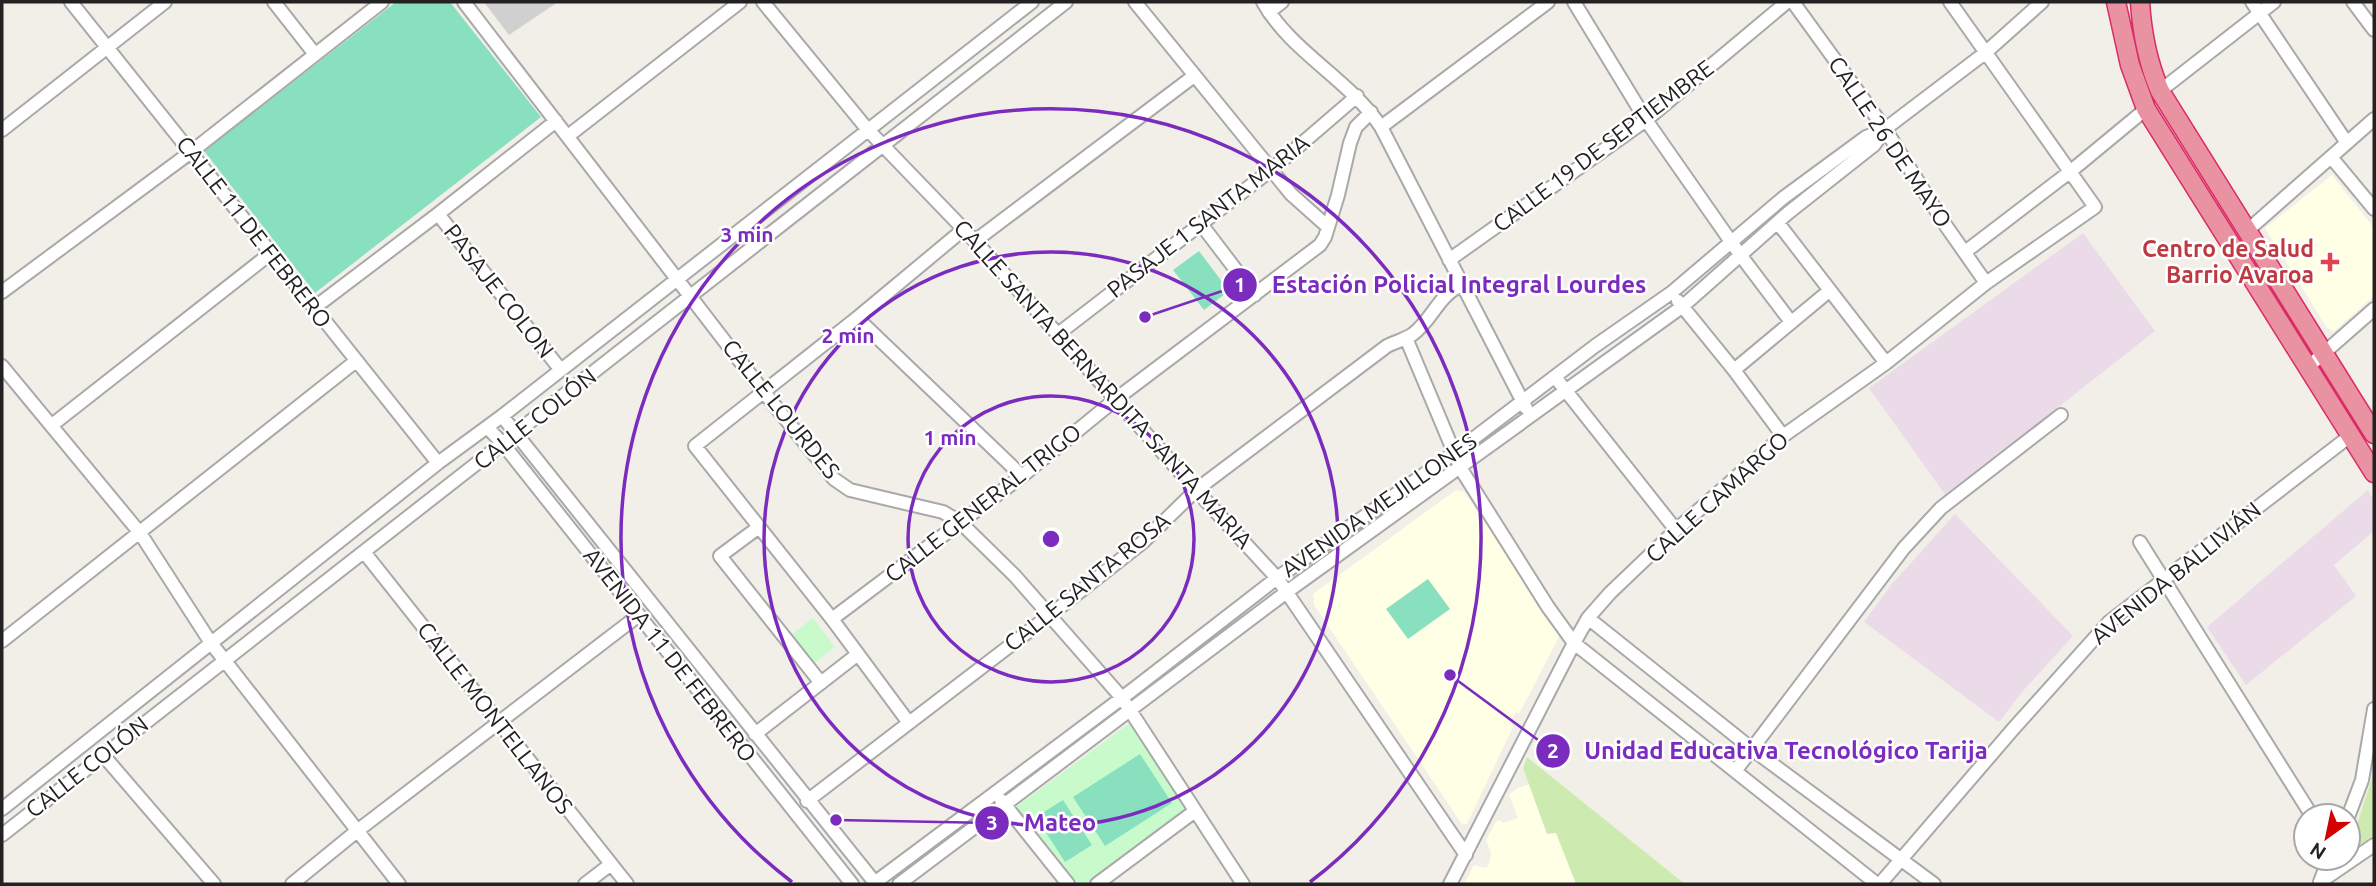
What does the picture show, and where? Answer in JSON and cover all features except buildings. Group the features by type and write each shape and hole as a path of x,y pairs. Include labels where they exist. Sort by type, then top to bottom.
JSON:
{"highway":[{"path":"2116,2 2130,65 2146,109 2374,473"},
{"path":"2140,2 2141,30 2147,62 2160,91 2374,434"}],"street":[{"name":"CALLE 11 DE FEBRERO","path":"71,2 438,463"},
{"path":"2,131 166,2"},
{"path":"274,2 314,53"},
{"path":"2,292 191,152 382,2"},
{"name":"CALLE LOURDES","path":"464,2 763,391 834,479 850,490 943,513 960,522 1015,576 1122,698 1243,884"},
{"path":"568,136 740,2"},
{"name":"CALLE SANTA BERNARDITA SANTA MARIA","path":"763,2 868,131 975,241 1288,591 1466,855"},
{"name":"CALLE COLÓN","path":"2,809 438,463 868,131 1015,7 1032,2"},
{"name":"CALLE COLÓN","path":"2,835 1066,2"},
{"path":"1135,2 1270,170 1291,194 1328,227"},
{"path":"1282,2 1266,7 1287,34 1357,96 1381,127 1521,402 1532,416"},
{"path":"1381,127 1548,2"},
{"path":"1574,2 1646,120 1741,256 1791,322"},
{"name":"CALLE 19 DE SEPTIEMBRE","path":"1449,260 1646,120 1787,2"},
{"name":"CALLE 26 DE MAYO","path":"1793,2 1885,129 1986,283"},
{"path":"1950,2 2071,171"},
{"name":"AVENIDA MEJILLONES","path":"875,884 1277,578 1453,454 1671,293 1783,198 1866,137 1885,129 1985,53 2042,2"},
{"path":"2252,2 2347,143"},
{"path":"2160,91 2274,2"},
{"path":"2353,2 2374,30"},
{"path":"975,241 1194,76"},
{"name":"PASAJE 1 SANTA MARIA","path":"1058,334 1270,170 1357,96"},
{"path":"1965,252 2071,171 2146,109"},
{"name":"CALLE GENERAL TRIGO","path":"832,619 1320,245 1328,227 1350,143 1359,122 1371,112"},
{"path":"2248,230 2374,119"},
{"path":"314,307 556,121"},
{"name":"AVENIDA MEJILLONES","path":"899,884 1288,591 1461,469 1683,306 1777,223 1874,145 1885,129"},
{"path":"2332,157 2374,209"},
{"name":"CALLE CAMARGO","path":"1450,884 1588,618 1610,593 1676,530 1783,436 1885,363 1986,283 2095,207 2071,171"},
{"name":"PASAJE COLON","path":"438,214 560,369"},
{"path":"1777,223 1885,363"},
{"path":"1201,224 1255,295"},
{"path":"909,723 832,619 695,446 858,318 964,229"},
{"path":"52,425 271,253"},
{"name":"CALLE SANTA ROSA","path":"807,801 1143,542 1196,491 1387,346 1406,338 1422,325 1451,289 1462,285"},
{"path":"1734,370 1829,291"},
{"path":"1671,293 1734,370 1783,436"},
{"path":"2308,367 2374,309"},
{"path":"858,318 1022,476"},
{"path":"1406,338 1461,469 1548,607 1574,643 1878,884"},
{"path":"2,641 356,360"},
{"path":"2,366 140,533 211,643 399,884"},
{"path":"1555,377 1676,530"},
{"path":"1736,770 1904,548 1941,508 2061,415"},
{"name":"AVENIDA 11 DE FEBRERO","path":"502,416 875,884"},
{"name":"AVENIDA 11 DE FEBRERO","path":"487,427 852,884"},
{"name":"AVENIDA BALLIVIÁN","path":"1878,884 2109,622 2350,436"},
{"path":"760,527 722,553 721,558 821,683"},
{"path":"2140,542 2303,802"},
{"name":"CALLE MONTELLANOS","path":"364,552 627,884"},
{"path":"292,884 639,615"},
{"path":"1588,618 1752,749 1934,884"},
{"path":"755,734 858,654"},
{"path":"2354,802 2362,780 2374,709"},
{"path":"103,755 214,884"},
{"path":"996,791 1004,807 1068,884"},
{"path":"1097,884 1195,811"},
{"path":"2319,884 2374,845"},
{"path":"585,884 611,864"}],"shaded area":[{"path":"484,2 553,2 555,4 509,35"},
{"name":"Centro de Salud Barrio Avaroa","path":"2332,175 2374,228 2374,296 2334,331 2327,328 2265,228"},
{"path":"2083,233 2155,331 1946,496 1869,388"},
{"path":"1456,490 1464,492 1557,629 1559,637 1519,714 1516,712 1510,721 1513,727 1467,824 1462,824 1314,605 1313,594"},
{"path":"2368,490 2374,500 2374,531 2334,565 2356,596 2246,685 2207,627"},
{"path":"1955,514 2073,636 2022,692 1999,722 1864,622 1892,584"},
{"path":"1527,757 1685,884 1464,884 1474,865 1486,868 1489,863 1491,853 1486,840 1495,823 1518,818 1509,795 1529,784 1523,768"}],"green space":[{"path":"396,2 450,2 541,117 315,293 204,151"},
{"path":"1199,251 1229,291 1204,310 1173,270"},
{"path":"1428,579 1450,609 1408,639 1386,609"},
{"path":"813,618 835,647 813,664 791,635"},
{"path":"1130,723 1186,810 1086,884 1075,884 1013,809"},
{"path":"1140,754 1172,803 1105,846 1073,797"},
{"path":"1527,757 1685,884 1576,884 1556,833 1547,834 1523,768"},
{"path":"2374,771 2374,835 2362,843 2362,809"},
{"path":"1063,800 1092,845 1065,862 1036,817"}],"place":[{"name":"Centro de Salud Barrio Avaroa","path":"2330,262"},
{"name":"Estación Policial Integral Lourdes","path":"1145,317"},
{"name":"Unidad Educativa Tecnológico Tarija","path":"1450,675"},
{"name":"Mateo","path":"836,820"}]}
